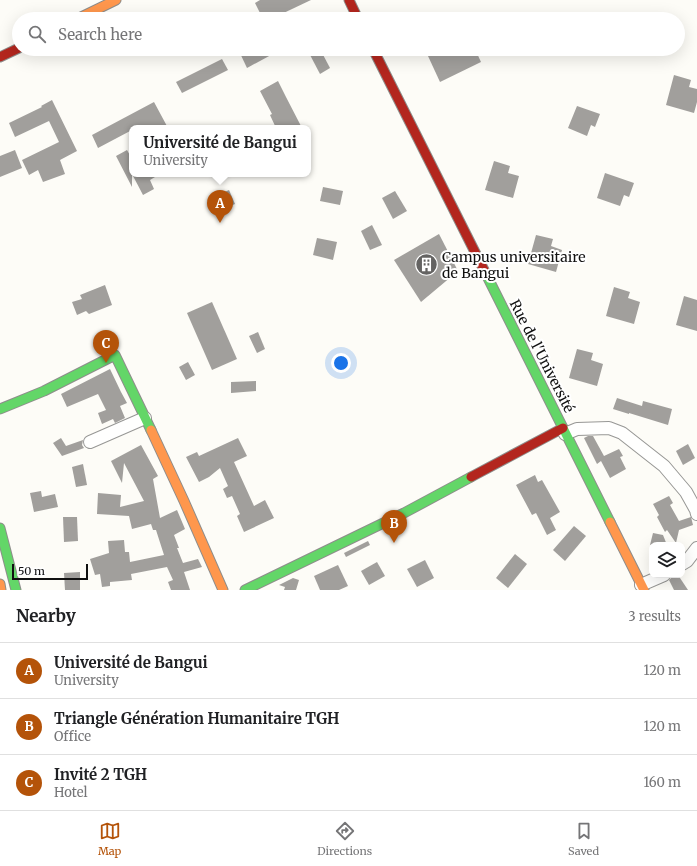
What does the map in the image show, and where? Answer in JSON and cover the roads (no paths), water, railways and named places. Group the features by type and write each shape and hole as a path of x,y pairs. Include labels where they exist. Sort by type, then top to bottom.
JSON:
{"street":[{"path":"91,12 116,0"},
{"path":"349,0 355,12"},
{"path":"0,57 12,51"},
{"name":"Rue de l'Université","path":"376,56 642,588"},
{"path":"0,409 47,390 115,355 184,501 223,590"},
{"path":"90,442 145,418"},
{"path":"245,590 391,520 564,431 609,428 622,433 664,466 686,492 697,514"},
{"path":"0,528 16,590"},
{"path":"685,562 697,548"},
{"path":"642,588 659,578"},
{"path":"0,584 2,590"}],"place":[{"name":"Université de Bangui","path":"220,223"},
{"name":"Campus universitaire de Bangui","path":"427,265"},
{"name":"Invité 2 TGH","path":"106,363"},
{"name":"Triangle Génération Humanitaire TGH","path":"394,543"}]}
